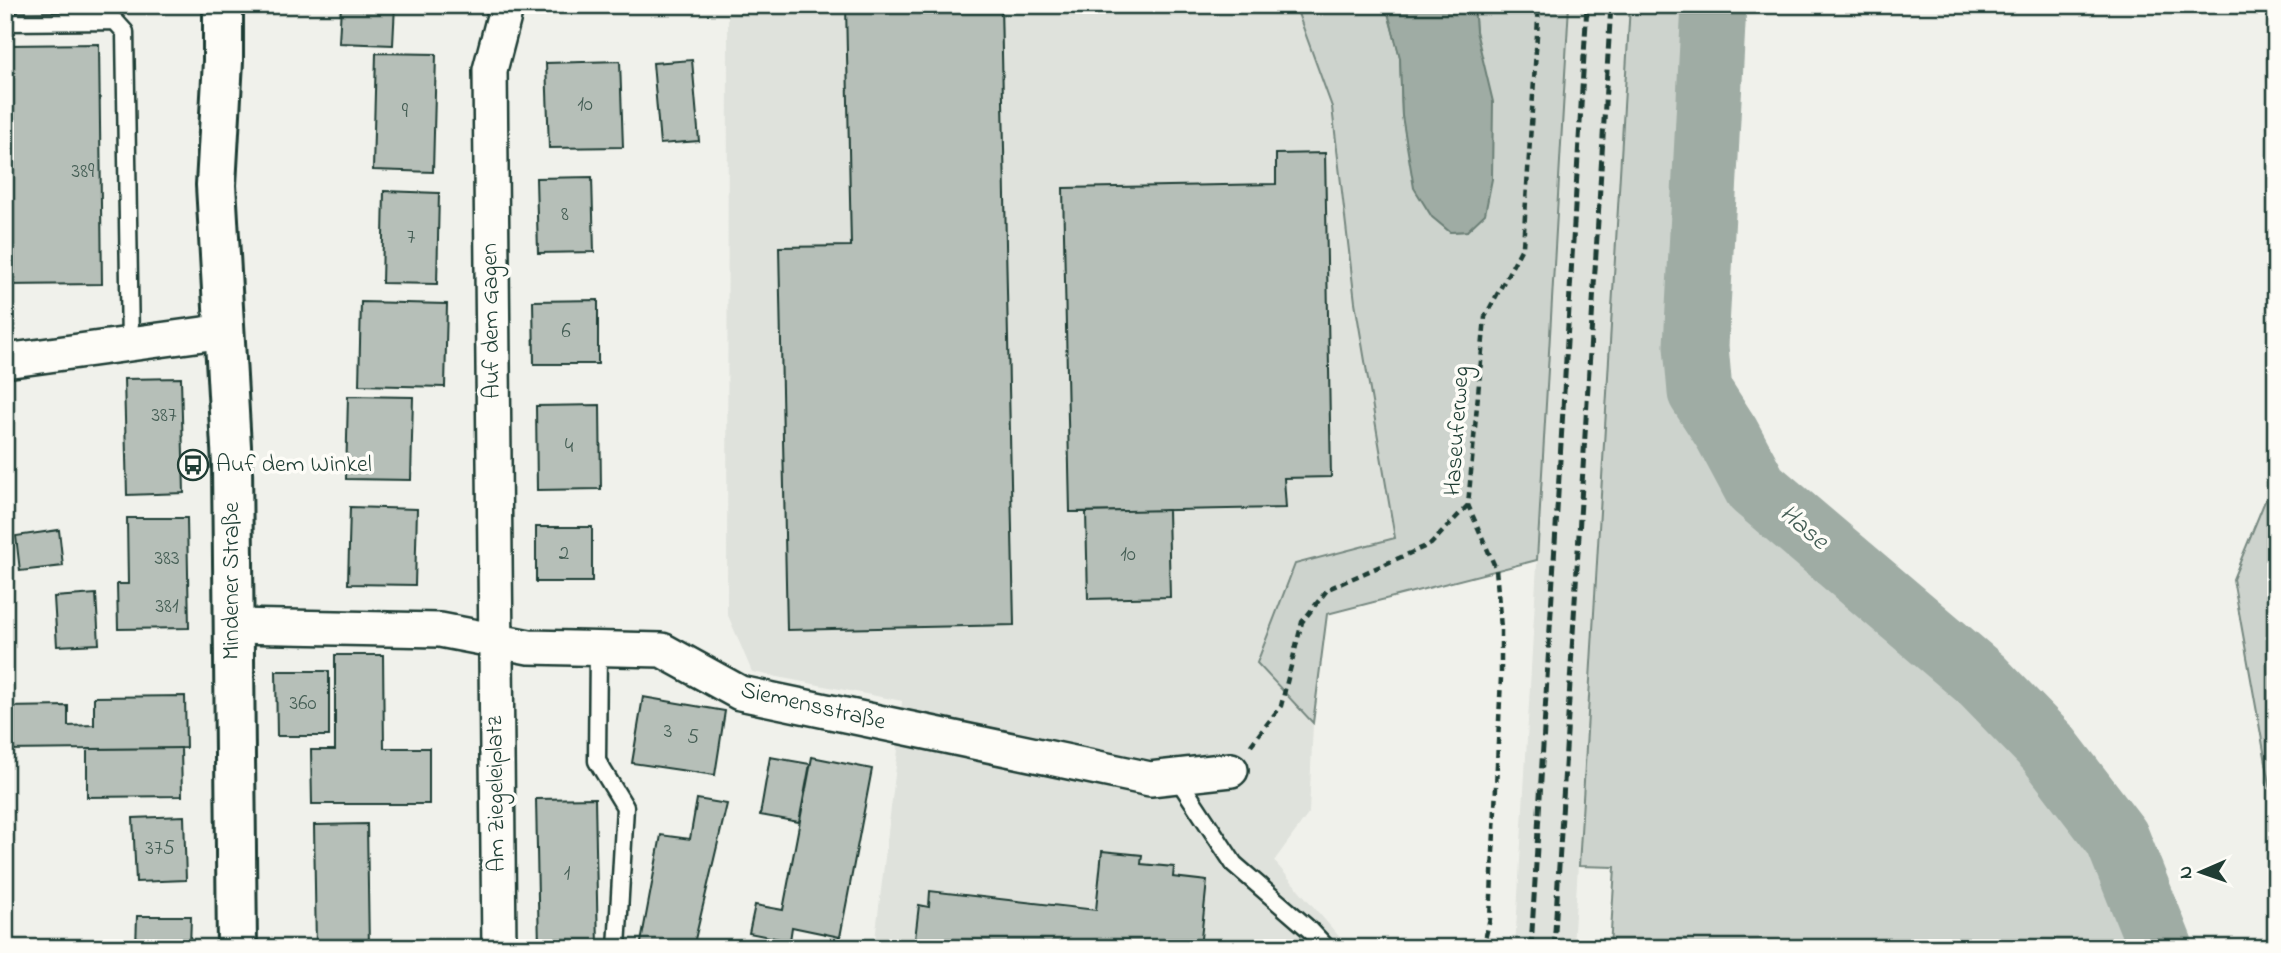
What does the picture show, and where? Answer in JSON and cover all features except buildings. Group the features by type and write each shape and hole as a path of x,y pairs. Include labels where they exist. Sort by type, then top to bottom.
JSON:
{"main road":[{"name":"Mindener Straße","path":"223,5 223,61 216,185 232,464 237,948"}],"street":[{"name":"Auf dem Gagen","path":"495,640 490,70 507,5"},
{"path":"5,361 225,331"},
{"name":"Siemensstraße","path":"232,626 440,630 529,647 662,650 740,693 1150,779 1231,771"},
{"name":"Am Ziegeleiplatz","path":"495,640 499,948"}],"lane":[{"path":"5,22 115,20 125,32 130,344"},
{"path":"598,648 597,761 625,807 617,948"},
{"path":"1176,776 1234,863 1327,948"}],"path":[{"name":"Haseuferweg","path":"1483,948 1490,919 1502,628 1496,569 1468,505 1485,317 1523,246 1539,5"},
{"path":"1231,771 1281,706 1302,622 1328,590 1431,544 1468,505"}],"shaded area":[{"path":"728,5 1295,5 1332,107 1355,302 1395,539 1295,564 1257,663 1313,723 1309,813 1274,861 1349,948 874,948 902,701 752,672 727,613"},
{"path":"1295,5 1386,5 1400,58 1402,116 1432,216 1450,232 1467,231 1476,31 1474,5 1569,5 1537,560 1327,614 1313,723 1257,663 1295,564 1395,538 1355,302 1332,107"},
{"path":"1386,5 1474,5 1476,31 1493,102 1492,179 1485,214 1467,231 1450,232 1432,217 1414,188 1402,116 1400,58"},
{"path":"1569,5 1630,5 1573,948 1515,948"},
{"path":"1630,5 1714,5 1696,346 1700,392 1727,434 1756,488 1981,679 2048,748 2107,826 2161,948 1610,948 1615,867 1579,866"},
{"path":"2276,474 2276,818 2233,579"}],"waterway":[{"name":"Hase","path":"1714,5 1696,346 1700,392 1727,434 1756,488 1981,679 2048,748 2117,838 2161,948"}],"railway":[{"path":"1531,948 1587,5"},
{"path":"1554,948 1611,5"}],"place":[{"name":"Auf dem Winkel","path":"193,465"}]}
